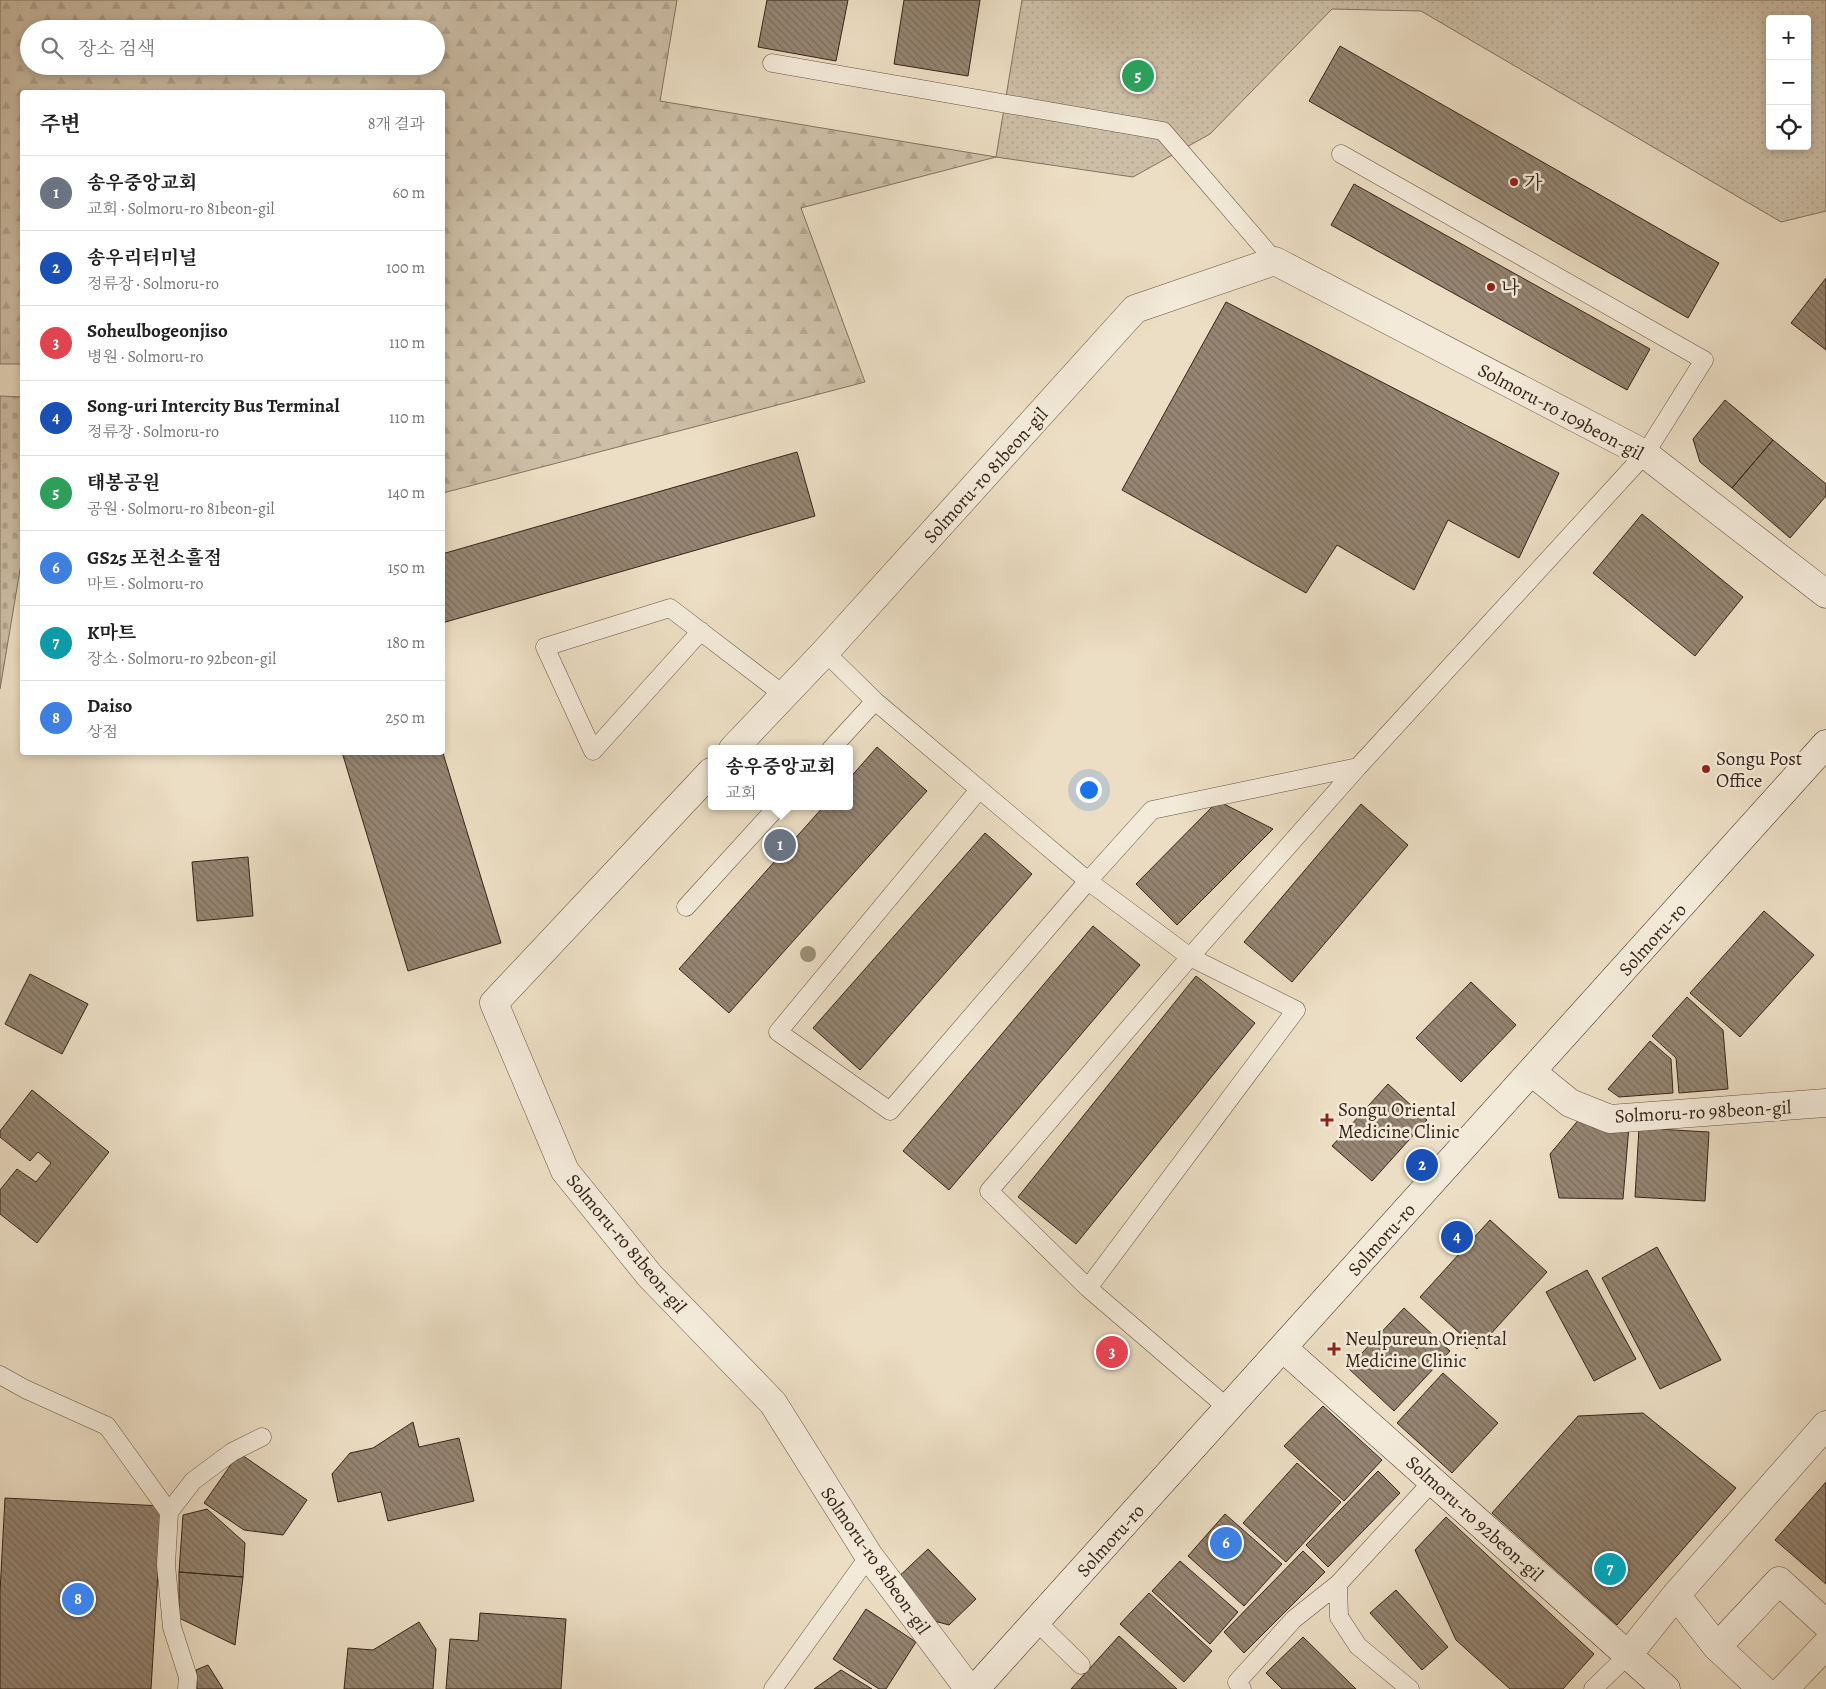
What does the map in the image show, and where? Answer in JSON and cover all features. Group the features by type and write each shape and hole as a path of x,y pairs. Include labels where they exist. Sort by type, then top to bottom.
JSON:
{"street":[{"name":"Solmoru-ro 109beon-gil","path":"1275,261 1645,454 1826,594"},
{"name":"Solmoru-ro 81beon-gil","path":"737,745 826,652 1135,309 1275,261"},
{"name":"Solmoru-ro","path":"975,1689 1826,744"},
{"name":"Solmoru-ro 81beon-gil","path":"708,775 494,1003 565,1171 650,1276 773,1403 869,1556 969,1689"},
{"name":"Solmoru-ro 98beon-gil","path":"1532,1072 1570,1103 1610,1118 1826,1103"},
{"name":"Solmoru-ro 92beon-gil","path":"1283,1348 1666,1689"},
{"path":"1628,1655 1676,1595 1826,1425"},
{"path":"1717,1648 1779,1581 1826,1624"},
{"path":"1676,1595 1717,1648 1762,1689"},
{"path":"1784,1689 1826,1645"}],"lane":[{"path":"772,63 1163,131 1275,261"},
{"path":"1229,1409 1088,1288 988,1191 1190,957 1358,767 1645,454 1704,360 1341,154"},
{"path":"701,631 593,751 545,647 670,608 701,631 784,695"},
{"path":"826,652 874,702 978,791 1088,881 1190,957 1296,1010 1088,1288"},
{"path":"835,745 874,702"},
{"path":"978,791 778,1032 890,1111 1088,881 1152,810 1358,767"},
{"path":"686,907 774,810"},
{"path":"0,1375 25,1389 106,1426 169,1512"},
{"path":"187,1689 188,1677 172,1627 167,1574 169,1512 193,1482 232,1452 262,1437"},
{"path":"1242,1689 1238,1682 1294,1619 1338,1584 1433,1481"},
{"path":"773,1689 869,1556"},
{"path":"1338,1584 1340,1617 1358,1646 1410,1689"},
{"path":"1036,1621 1081,1665"},
{"path":"1593,1689 1628,1655"}],"green space":[{"path":"0,0 677,0 660,101 996,157 801,208 865,382 445,492 445,90 20,90 20,364 0,364"},
{"path":"1022,0 1826,0 1826,211 1781,222 1421,11 1332,9 1210,134 1133,177 996,157"},
{"path":"0,396 20,397 20,570 0,689"}],"building":[{"path":"767,0 848,0 836,61 758,47"},
{"path":"904,0 980,0 968,76 894,64"},
{"name":"가","path":"1340,46 1719,263 1688,318 1309,101"},
{"name":"나","path":"1354,184 1650,349 1627,390 1331,225"},
{"path":"1826,278 1826,350 1791,323"},
{"path":"1226,302 1559,473 1519,558 1448,520 1414,590 1337,545 1306,593 1122,490"},
{"path":"1725,400 1773,440 1732,488 1700,462 1693,439"},
{"path":"1773,440 1826,484 1826,496 1790,538 1732,488"},
{"path":"797,452 815,516 445,622 445,553"},
{"path":"1642,514 1743,597 1695,656 1593,573"},
{"path":"877,747 927,791 729,1013 679,969 820,810 853,810 853,774"},
{"path":"343,755 444,755 501,943 408,971"},
{"path":"1218,801 1273,829 1177,925 1136,884"},
{"path":"1361,804 1408,845 1292,982 1244,942"},
{"path":"985,833 1032,874 860,1070 813,1028"},
{"path":"248,857 253,916 197,921 192,862"},
{"path":"1764,911 1814,955 1740,1037 1690,993"},
{"path":"1093,926 1140,965 949,1190 903,1151"},
{"path":"30,974 88,1004 62,1054 5,1024"},
{"path":"1196,976 1255,1023 1076,1244 1018,1197"},
{"path":"1471,982 1516,1025 1461,1082 1416,1038"},
{"path":"1687,997 1723,1030 1728,1089 1679,1093 1676,1058 1652,1036"},
{"path":"1650,1041 1671,1059 1673,1093 1619,1097 1608,1089"},
{"path":"1388,1084 1427,1120 1372,1181 1332,1146"},
{"path":"32,1090 109,1152 37,1243 0,1214 0,1190 17,1169 36,1182 51,1163 38,1152 30,1161 0,1137 0,1131"},
{"path":"1581,1117 1629,1126 1623,1199 1559,1198 1550,1154"},
{"path":"1639,1128 1709,1132 1705,1201 1635,1197"},
{"path":"1490,1220 1547,1272 1477,1349 1420,1297"},
{"path":"1657,1247 1721,1360 1660,1389 1602,1278"},
{"path":"1587,1270 1636,1359 1594,1381 1546,1292"},
{"path":"1404,1308 1450,1351 1394,1411 1348,1368"},
{"path":"1443,1373 1498,1423 1452,1473 1397,1423"},
{"path":"1323,1406 1382,1460 1344,1501 1284,1446"},
{"path":"1643,1413 1736,1488 1617,1625 1492,1513 1578,1416"},
{"path":"413,1422 419,1447 459,1438 474,1501 388,1521 381,1492 338,1502 332,1474 350,1453 373,1448"},
{"path":"239,1453 307,1500 283,1535 244,1530 204,1503"},
{"path":"1297,1463 1341,1502 1286,1562 1243,1523"},
{"path":"1378,1471 1400,1493 1328,1567 1306,1545"},
{"path":"1826,1482 1826,1584 1775,1540"},
{"path":"5,1498 162,1506 151,1689 0,1689 0,1592"},
{"path":"207,1509 245,1543 243,1577 179,1572 183,1515"},
{"path":"1225,1514 1282,1564 1244,1606 1188,1556"},
{"path":"1446,1517 1594,1654 1563,1689 1510,1689 1456,1640 1415,1550"},
{"path":"928,1549 976,1599 949,1625 927,1619 892,1583"},
{"path":"1303,1551 1325,1572 1244,1653 1224,1632"},
{"path":"1180,1561 1238,1612 1210,1644 1152,1591"},
{"path":"179,1572 243,1577 235,1645 179,1618"},
{"path":"1396,1590 1448,1647 1422,1670 1370,1613"},
{"path":"1149,1593 1212,1651 1184,1682 1120,1624"},
{"path":"866,1609 916,1642 886,1689 879,1689 833,1659"},
{"path":"480,1613 566,1619 561,1689 446,1689 450,1639 478,1641"},
{"path":"419,1622 436,1649 433,1689 344,1689 348,1648 373,1650"},
{"path":"1119,1636 1177,1689 1071,1689"},
{"path":"1303,1637 1356,1689 1282,1689 1266,1673"},
{"path":"208,1665 223,1689 197,1689 196,1670"},
{"path":"841,1670 872,1689 814,1689"}],"place":[{"name":"태봉공원","path":"1138,76"},
{"name":"가","path":"1514,182"},
{"name":"나","path":"1491,287"},
{"name":"Songu Post Office","path":"1706,769"},
{"name":"송우중앙교회","path":"780,845"},
{"name":"Songu Oriental Medicine Clinic","path":"1327,1120"},
{"name":"송우리터미널","path":"1422,1165"},
{"name":"Song-uri Intercity Bus Terminal","path":"1457,1237"},
{"name":"Neulpureun Oriental Medicine Clinic","path":"1334,1349"},
{"name":"Soheulbogeonjiso","path":"1112,1352"},
{"name":"GS25 포천소흘점","path":"1226,1543"},
{"name":"K마트","path":"1610,1569"},
{"name":"Daiso","path":"78,1599"}]}
